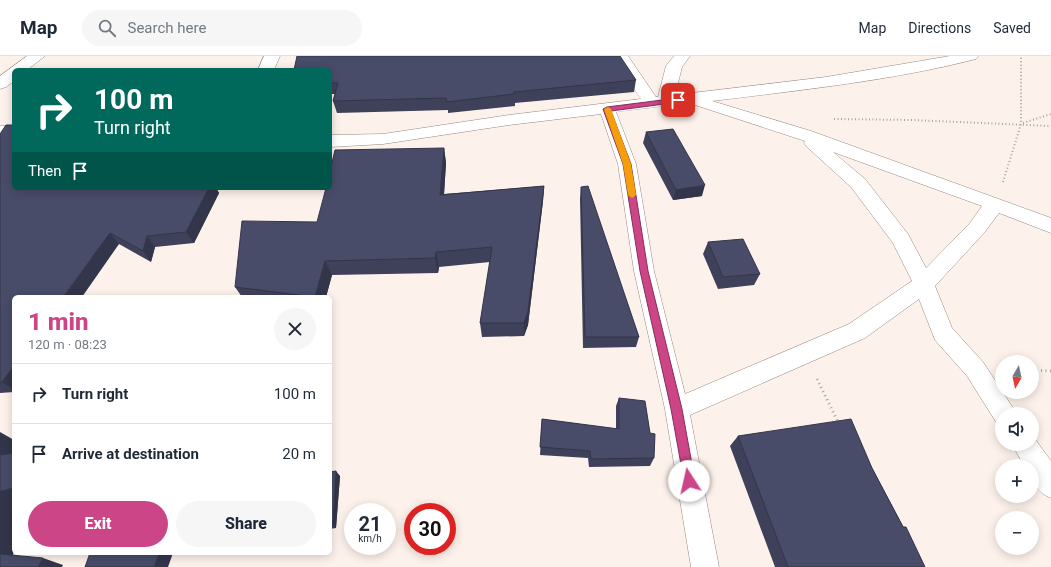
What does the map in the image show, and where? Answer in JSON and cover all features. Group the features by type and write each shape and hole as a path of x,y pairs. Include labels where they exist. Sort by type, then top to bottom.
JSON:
{"street":[{"path":"20,68 37,56"},
{"path":"267,68 272,56"},
{"path":"620,56 658,102"},
{"path":"658,102 674,66 682,56"},
{"path":"332,141 383,139 508,120 826,82 925,66 970,56"},
{"path":"0,84 12,75"},
{"path":"688,98 805,135 996,204 1051,226"},
{"path":"607,109 627,164 644,271 677,409 705,567"},
{"path":"0,131 12,131"},
{"path":"805,135 858,183 885,216 901,239 924,284 943,333 975,369 1000,407"},
{"path":"677,409 857,331 924,284 977,228 987,212 996,204"},
{"path":"1029,451 1051,485"}],"path":[{"path":"996,204 1021,124 1022,56"},
{"path":"1021,124 1051,114"},
{"path":"830,118 1051,126"},
{"path":"804,353 842,429"},
{"path":"1039,370 1051,371"}],"building":[{"path":"297,56 620,56 636,80 514,92 514,94 447,102 446,98 333,101 338,83 332,83 332,68 294,68"},
{"path":"6,125 12,125 12,190 208,190 186,232 147,236 143,251 110,233 64,295 12,295 12,369 0,383 0,134"},
{"path":"673,129 705,185 676,190 646,132"},
{"path":"444,148 440,195 544,186 528,311 524,323 480,323 492,247 436,252 435,258 325,261 316,295 299,295 235,287 242,221 317,222 325,190 332,190 332,163 335,150"},
{"path":"588,186 639,337 585,337 581,187"},
{"path":"743,239 760,274 723,277 708,242"},
{"path":"619,398 645,401 650,433 655,434 654,458 591,459 590,451 540,447 542,419 619,429"},
{"path":"851,419 872,468 903,527 906,527 925,567 788,567 738,436"},
{"path":"12,453 12,488 0,491 0,455"},
{"path":"336,471 332,524 332,472"},
{"path":"0,554 43,558 38,567 0,567"},
{"path":"89,555 158,555 154,567 85,567"}],"slow traffic":[{"path":"608,109 627,164 632,195"}],"route":[{"path":"678,100 607,109 627,164 644,271 677,409 689,481"}]}
